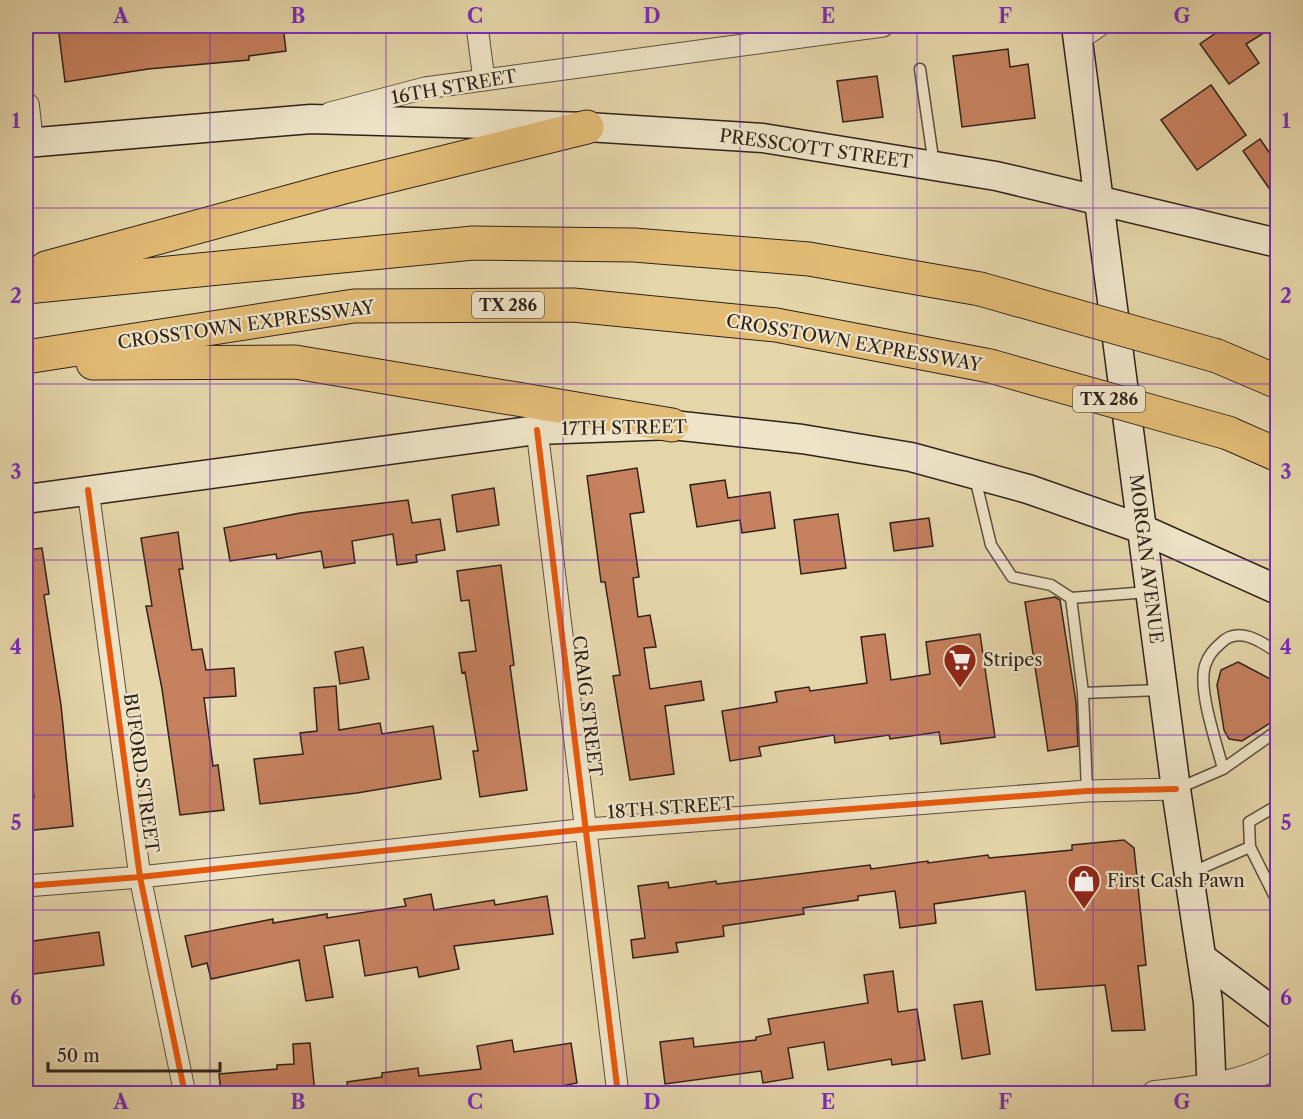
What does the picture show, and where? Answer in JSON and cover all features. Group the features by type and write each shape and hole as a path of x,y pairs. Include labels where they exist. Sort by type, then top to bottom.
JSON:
{"highway":[{"path":"26,273 340,188 587,127"},
{"path":"26,287 473,243 634,246 809,260 980,289 1216,356 1278,382"},
{"name":"CROSSTOWN EXPRESSWAY","path":"26,357 354,306 573,304 776,325 990,366 1228,433 1278,455"},
{"path":"26,364 295,362 672,425"}],"main road":[{"name":"MORGAN AVENUE","path":"1084,30 1099,199 1176,789 1208,1002 1212,1091"},
{"name":"PRESSCOTT STREET","path":"310,119 587,127 763,138 996,176 1278,243"},
{"name":"16TH STREET","path":"28,143 310,119"},
{"name":"17TH STREET","path":"26,499 537,430 672,425 802,439 911,458 974,474 1028,489 1142,529 1278,590"},
{"path":"1202,958 1278,1015"}],"street":[{"path":"477,26 484,80"},
{"name":"16TH STREET","path":"310,119 425,88 883,26"},
{"path":"26,106 28,143"},
{"name":"CRAIG STREET","path":"537,430 588,829 618,1094"},
{"name":"BUFORD STREET","path":"88,490 140,877 185,1094"},
{"name":"18TH STREET","path":"26,886 140,877 588,829 1087,791 1176,789"},
{"path":"1155,1094 1212,1091 1265,1072 1278,1064"}],"lane":[{"path":"920,69 934,165"},
{"path":"974,474 991,545 1012,578 1051,585 1071,598 1150,592"},
{"path":"1071,598 1083,693 1087,791"},
{"path":"1223,769 1204,685 1205,664 1224,639 1237,634 1261,642 1278,653"},
{"path":"1083,693 1164,690"},
{"path":"1176,789 1223,769 1278,730"},
{"path":"1278,805 1249,822 1250,848 1278,903"},
{"path":"1190,873 1250,848"}],"building":[{"path":"58,26 138,26 138,28 283,26 286,51 249,56 249,60 148,69 65,82"},
{"path":"1226,26 1275,26 1246,44 1259,63 1229,84 1200,44"},
{"path":"1008,49 1010,67 1028,64 1035,118 962,127 953,56"},
{"path":"877,76 883,117 843,122 837,81"},
{"path":"1211,85 1246,135 1197,170 1161,120"},
{"path":"1260,139 1271,155 1278,151 1278,201 1243,151"},
{"path":"637,468 644,512 630,514 639,577 633,578 638,617 650,615 656,647 644,648 650,689 701,681 704,700 665,706 674,774 630,780 613,676 620,675 605,582 601,582 587,476"},
{"path":"725,480 728,498 770,492 775,528 742,533 740,520 697,527 690,485"},
{"path":"494,488 499,525 457,532 452,495"},
{"path":"408,500 412,523 440,519 445,550 416,555 417,562 397,565 393,534 352,541 355,563 324,568 321,551 277,559 276,554 230,561 224,528 300,513"},
{"path":"838,514 846,568 801,574 794,520"},
{"path":"929,518 933,546 894,551 890,523"},
{"path":"178,532 183,569 179,569 192,650 202,649 206,670 234,668 236,696 204,698 213,766 218,765 224,810 180,815 162,689 146,606 152,606 141,538"},
{"path":"42,548 49,594 44,595 61,705 73,826 26,831 26,798 34,797 26,729 26,550"},
{"path":"501,565 514,665 510,666 527,790 480,797 473,751 478,751 465,672 462,673 459,653 476,651 469,600 461,601 457,571"},
{"path":"1055,597 1060,600 1076,702 1078,746 1048,751 1025,602"},
{"path":"885,634 891,680 930,674 926,642 980,634 995,737 941,744 939,732 890,739 889,735 835,743 834,735 759,747 761,756 730,761 722,711 777,702 775,692 809,687 810,691 867,683 861,637"},
{"path":"363,647 369,679 340,684 335,652"},
{"path":"1238,662 1278,683 1278,718 1242,741 1229,739 1224,730 1217,685 1221,670"},
{"path":"336,686 339,730 380,723 382,734 433,726 441,779 357,793 260,804 254,759 303,754 300,733 317,731 314,688"},
{"path":"1124,840 1134,848 1146,965 1138,966 1145,1030 1112,1031 1105,985 1036,990 1025,891 934,904 936,923 900,928 895,891 858,896 858,900 803,908 804,914 723,926 724,936 676,943 678,952 633,958 631,940 645,938 638,886 668,882 669,888 716,881 717,884 870,865 871,869 988,855 989,858 1072,850 1072,845"},
{"path":"431,894 434,910 494,900 495,905 547,896 553,934 454,946 459,969 419,977 417,967 365,976 359,940 324,946 333,997 306,1001 299,960 211,979 207,963 192,967 185,936 273,919 273,923 327,914 327,918 406,906 404,899"},
{"path":"99,932 104,965 26,975 26,942"},
{"path":"893,971 898,1012 917,1009 925,1060 892,1065 891,1059 828,1070 824,1042 788,1048 793,1078 763,1083 761,1071 665,1084 660,1042 693,1038 694,1047 756,1040 756,1037 771,1034 768,1019 868,1003 864,975"},
{"path":"982,1001 990,1054 962,1059 954,1005"},
{"path":"512,1040 514,1052 571,1043 577,1083 521,1094 348,1094 347,1082 382,1077 382,1073 418,1068 419,1076 481,1069 477,1046"},
{"path":"310,1043 315,1094 221,1094 219,1074 277,1069 277,1065 294,1064 293,1044"}],"cycle path":[{"path":"537,430 618,1094"},
{"path":"88,490 140,877 185,1094"},
{"path":"26,886 140,877 588,829 1087,791 1176,789"}],"place":[{"name":"Stripes","path":"960,689"},
{"name":"First Cash Pawn","path":"1084,910"}]}
